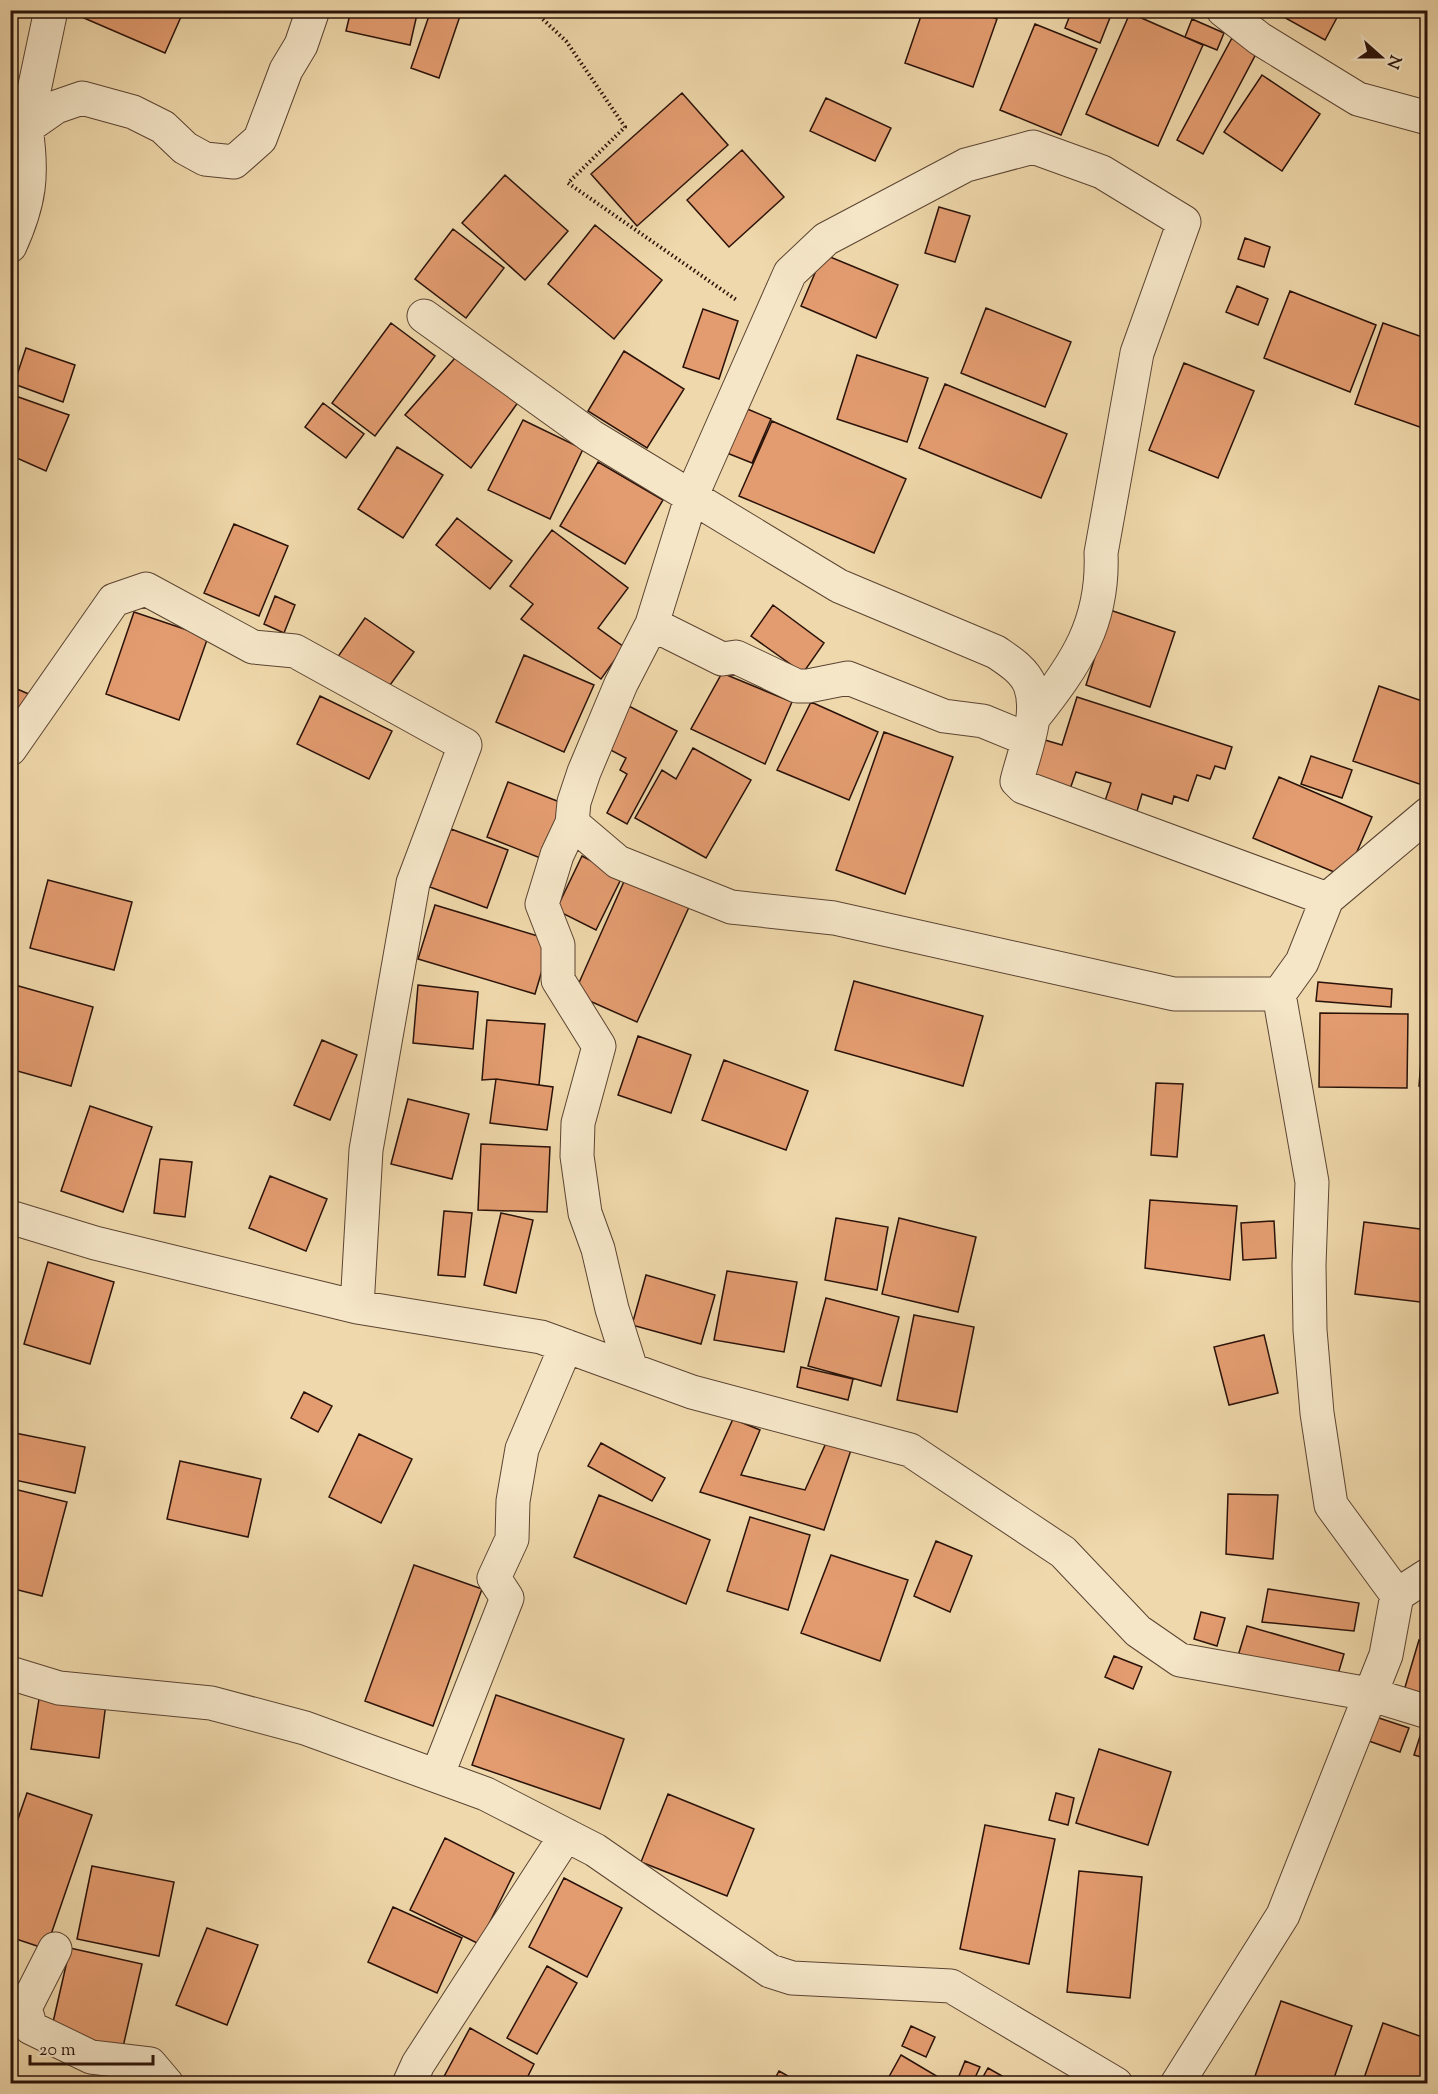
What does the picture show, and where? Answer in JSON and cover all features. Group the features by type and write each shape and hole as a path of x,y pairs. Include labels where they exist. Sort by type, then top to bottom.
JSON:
{"street":[{"path":"26,128 51,10"},
{"path":"26,128 56,107 82,98 133,112 163,127 185,148 206,159 234,162 260,139 286,70 301,45 313,10"},
{"path":"1223,10 1260,39 1358,99 1428,118"},
{"path":"10,95 26,128 31,161 25,212 10,246"},
{"path":"631,1369 612,1309 598,1249 585,1213 577,1156 578,1123 599,1046 558,980 558,945 542,904 557,855 572,823 574,802 584,772 621,684 652,624 692,495 790,273 826,239 966,165 1033,147 1102,172 1184,222 1137,353 1101,553 1102,581 1096,616 1063,681 1030,728"},
{"path":"424,316 591,436 839,586 996,652 1017,667 1030,685 1030,728 1017,781 1023,787 1327,899"},
{"path":"10,749 114,600 146,589 253,647 295,651 465,745 413,883 366,1150 357,1307"},
{"path":"652,624 722,659 736,657 797,686 848,678 944,716 1030,728"},
{"path":"1177,2084 1283,1915 1386,1655 1397,1595 1331,1505 1317,1413 1310,1330 1309,1265 1312,1182 1279,994 1302,962 1327,899 1428,814"},
{"path":"572,823 618,862 731,907 834,918 1174,994 1279,994"},
{"path":"10,1217 95,1243 357,1307 541,1337 692,1392 910,1450 1063,1552 1137,1631 1180,1660 1369,1694 1428,1712"},
{"path":"437,1776 507,1598 494,1578 512,1539 513,1501 522,1449 566,1346"},
{"path":"1397,1595 1428,1575"},
{"path":"10,1673 59,1688 210,1704 306,1728 486,1794 595,1850 770,1971 792,1978 951,1986 1116,2084"},
{"path":"409,2084 418,2064 566,1835"},
{"path":"55,1949 26,2008 32,2028 91,2057 150,2064 167,2084"}],"path":[{"path":"533,10 566,41 625,127 568,183 768,322"}],"building":[{"path":"87,10 184,10 165,53 84,18"},
{"path":"351,10 418,10 410,45 346,31"},
{"path":"431,10 462,10 439,78 411,68"},
{"path":"923,10 974,10 997,19 973,87 905,63"},
{"path":"1072,10 1113,10 1100,43 1065,28"},
{"path":"1271,10 1341,10 1325,40"},
{"path":"1130,13 1203,45 1158,146 1086,114"},
{"path":"1192,19 1224,33 1217,50 1185,37"},
{"path":"1035,24 1097,49 1061,135 1000,110"},
{"path":"1232,38 1257,52 1203,154 1177,140"},
{"path":"1262,75 1320,114 1282,171 1224,132"},
{"path":"682,93 728,145 637,226 591,174"},
{"path":"826,98 891,128 875,161 810,131"},
{"path":"742,150 784,197 729,247 687,200"},
{"path":"505,175 568,231 525,280 462,223"},
{"path":"939,207 970,216 955,262 925,253"},
{"path":"595,225 662,280 614,339 548,284"},
{"path":"453,229 504,268 466,318 415,279"},
{"path":"1245,238 1270,247 1264,267 1238,259"},
{"path":"823,254 898,285 876,338 801,306"},
{"path":"1237,286 1268,299 1258,325 1226,312"},
{"path":"1290,291 1376,325 1350,392 1264,358"},
{"path":"986,308 1071,342 1045,407 961,373"},
{"path":"703,309 738,321 719,379 683,367"},
{"path":"391,323 435,356 375,436 332,403"},
{"path":"1383,323 1428,339 1428,430 1355,404"},
{"path":"26,348 75,365 63,402 14,384"},
{"path":"624,351 684,389 647,448 588,411"},
{"path":"857,355 928,378 907,442 837,419"},
{"path":"455,358 519,401 471,468 405,415"},
{"path":"1184,363 1254,391 1218,478 1149,450"},
{"path":"945,384 1067,434 1041,498 919,448"},
{"path":"10,394 69,415 46,471 10,455"},
{"path":"323,403 364,434 346,458 305,427"},
{"path":"745,408 771,419 752,463 727,453"},
{"path":"523,420 583,449 550,519 488,490"},
{"path":"772,421 906,479 874,553 739,496"},
{"path":"397,447 443,475 403,538 358,509"},
{"path":"598,462 663,500 625,564 560,526"},
{"path":"457,518 512,561 490,589 436,545"},
{"path":"234,524 288,546 259,616 204,593"},
{"path":"552,530 628,588 598,628 624,647 601,679 521,619 533,604 510,586"},
{"path":"275,596 295,605 284,633 264,624"},
{"path":"773,605 824,643 803,673 751,636"},
{"path":"1110,610 1175,632 1150,707 1086,685"},
{"path":"134,612 208,637 179,720 106,694"},
{"path":"365,618 414,652 385,692 337,658"},
{"path":"524,655 594,685 564,752 496,722"},
{"path":"722,673 792,702 765,764 691,729"},
{"path":"10,686 31,695 10,743"},
{"path":"1379,686 1428,703 1428,787 1353,761"},
{"path":"320,696 392,731 369,779 297,744"},
{"path":"1077,697 1232,747 1225,769 1215,766 1210,779 1197,775 1188,801 1174,796 1172,804 1142,794 1137,811 1105,801 1111,783 1076,772 1069,792 1025,777 1038,738 1062,745"},
{"path":"811,702 878,732 849,800 777,770"},
{"path":"623,703 677,731 627,824 607,813 627,774 620,770 626,758 601,745"},
{"path":"884,732 953,757 905,894 836,870"},
{"path":"693,748 751,780 706,858 635,818 662,770 676,779"},
{"path":"1311,756 1352,770 1342,798 1301,784"},
{"path":"1279,777 1372,817 1346,877 1253,838"},
{"path":"508,782 570,806 548,861 487,837"},
{"path":"451,829 508,850 487,908 430,887"},
{"path":"582,856 622,877 596,930 556,910"},
{"path":"626,877 690,905 637,1022 574,994"},
{"path":"48,880 132,902 114,970 30,948"},
{"path":"435,905 551,940 535,994 418,959"},
{"path":"854,981 983,1016 963,1086 835,1050"},
{"path":"1318,982 1392,989 1391,1007 1316,1001"},
{"path":"15,985 93,1007 71,1086 10,1069 10,1002"},
{"path":"418,985 478,992 473,1049 413,1043"},
{"path":"1320,1013 1408,1014 1407,1088 1319,1087"},
{"path":"487,1020 545,1024 539,1085 496,1079 482,1080"},
{"path":"1424,1022 1428,1022 1428,1087 1419,1086"},
{"path":"638,1036 691,1055 671,1113 618,1095"},
{"path":"322,1040 357,1055 330,1120 294,1105"},
{"path":"724,1060 808,1091 786,1150 702,1120"},
{"path":"496,1079 553,1087 547,1130 490,1123"},
{"path":"1156,1083 1183,1084 1177,1157 1151,1155"},
{"path":"408,1099 469,1114 452,1179 391,1164"},
{"path":"90,1106 152,1127 123,1212 61,1191"},
{"path":"481,1144 550,1147 547,1212 478,1210"},
{"path":"160,1159 192,1162 185,1217 154,1213"},
{"path":"270,1176 327,1199 306,1251 249,1228"},
{"path":"1150,1200 1237,1206 1230,1280 1145,1268"},
{"path":"444,1211 472,1213 465,1277 438,1275"},
{"path":"501,1213 533,1220 516,1293 484,1285"},
{"path":"836,1218 888,1227 877,1290 825,1280"},
{"path":"899,1218 976,1237 958,1312 882,1294"},
{"path":"1274,1221 1276,1258 1243,1260 1241,1223"},
{"path":"1364,1222 1428,1230 1428,1303 1355,1294"},
{"path":"48,1262 114,1282 90,1364 24,1344"},
{"path":"727,1271 797,1282 784,1352 714,1340"},
{"path":"646,1275 715,1295 701,1344 632,1325"},
{"path":"826,1298 899,1317 881,1386 808,1366"},
{"path":"914,1315 974,1327 957,1412 897,1400"},
{"path":"1264,1335 1278,1393 1229,1405 1214,1347"},
{"path":"801,1367 853,1379 848,1400 797,1387"},
{"path":"304,1392 332,1406 318,1432 291,1418"},
{"path":"733,1419 760,1430 741,1475 805,1490 826,1443 851,1450 824,1530 700,1492"},
{"path":"10,1432 85,1447 75,1493 10,1479"},
{"path":"1427,1433 1428,1466 1422,1466"},
{"path":"359,1434 412,1459 381,1523 329,1497"},
{"path":"601,1443 665,1478 652,1501 588,1466"},
{"path":"180,1461 261,1479 248,1537 167,1519"},
{"path":"10,1488 67,1502 42,1596 10,1588"},
{"path":"1228,1494 1278,1495 1273,1559 1226,1554"},
{"path":"599,1495 710,1540 686,1604 574,1557"},
{"path":"750,1517 810,1535 788,1610 727,1591"},
{"path":"936,1541 972,1556 950,1612 914,1596"},
{"path":"831,1555 908,1580 880,1661 801,1633"},
{"path":"414,1565 482,1589 433,1726 365,1701"},
{"path":"1268,1589 1359,1603 1354,1631 1262,1622"},
{"path":"1201,1612 1225,1618 1217,1646 1194,1639"},
{"path":"1247,1626 1344,1654 1335,1684 1238,1656"},
{"path":"1419,1640 1428,1642 1428,1702 1403,1694"},
{"path":"1114,1656 1142,1667 1133,1689 1105,1677"},
{"path":"40,1693 106,1703 99,1758 31,1749"},
{"path":"496,1695 624,1739 600,1809 472,1765"},
{"path":"1373,1716 1409,1728 1400,1752 1366,1740"},
{"path":"1422,1730 1428,1732 1428,1759 1414,1755"},
{"path":"1099,1749 1171,1772 1148,1845 1076,1823"},
{"path":"27,1793 92,1815 46,1949 10,1937 10,1842"},
{"path":"1056,1793 1074,1798 1068,1825 1049,1820"},
{"path":"668,1794 754,1829 727,1896 641,1862"},
{"path":"985,1825 1055,1839 1029,1964 960,1949"},
{"path":"445,1838 514,1873 479,1944 410,1910"},
{"path":"92,1866 174,1882 159,1956 77,1939"},
{"path":"1079,1871 1142,1877 1130,1998 1067,1992"},
{"path":"564,1878 622,1908 587,1977 529,1947"},
{"path":"393,1907 462,1938 437,1993 368,1962"},
{"path":"207,1928 258,1945 227,2025 176,2005"},
{"path":"70,1948 142,1964 123,2047 51,2031"},
{"path":"547,1966 577,1983 537,2054 507,2038"},
{"path":"1281,2001 1352,2026 1332,2084 1266,2084 1254,2079"},
{"path":"1383,2023 1428,2039 1428,2084 1362,2084"},
{"path":"911,2026 935,2037 926,2057 902,2046"},
{"path":"470,2028 534,2064 524,2084 440,2084"},
{"path":"901,2055 950,2084 885,2084"},
{"path":"965,2061 980,2067 972,2084 957,2081"},
{"path":"988,2068 1016,2084 979,2084"},
{"path":"779,2071 802,2084 772,2084"}]}
